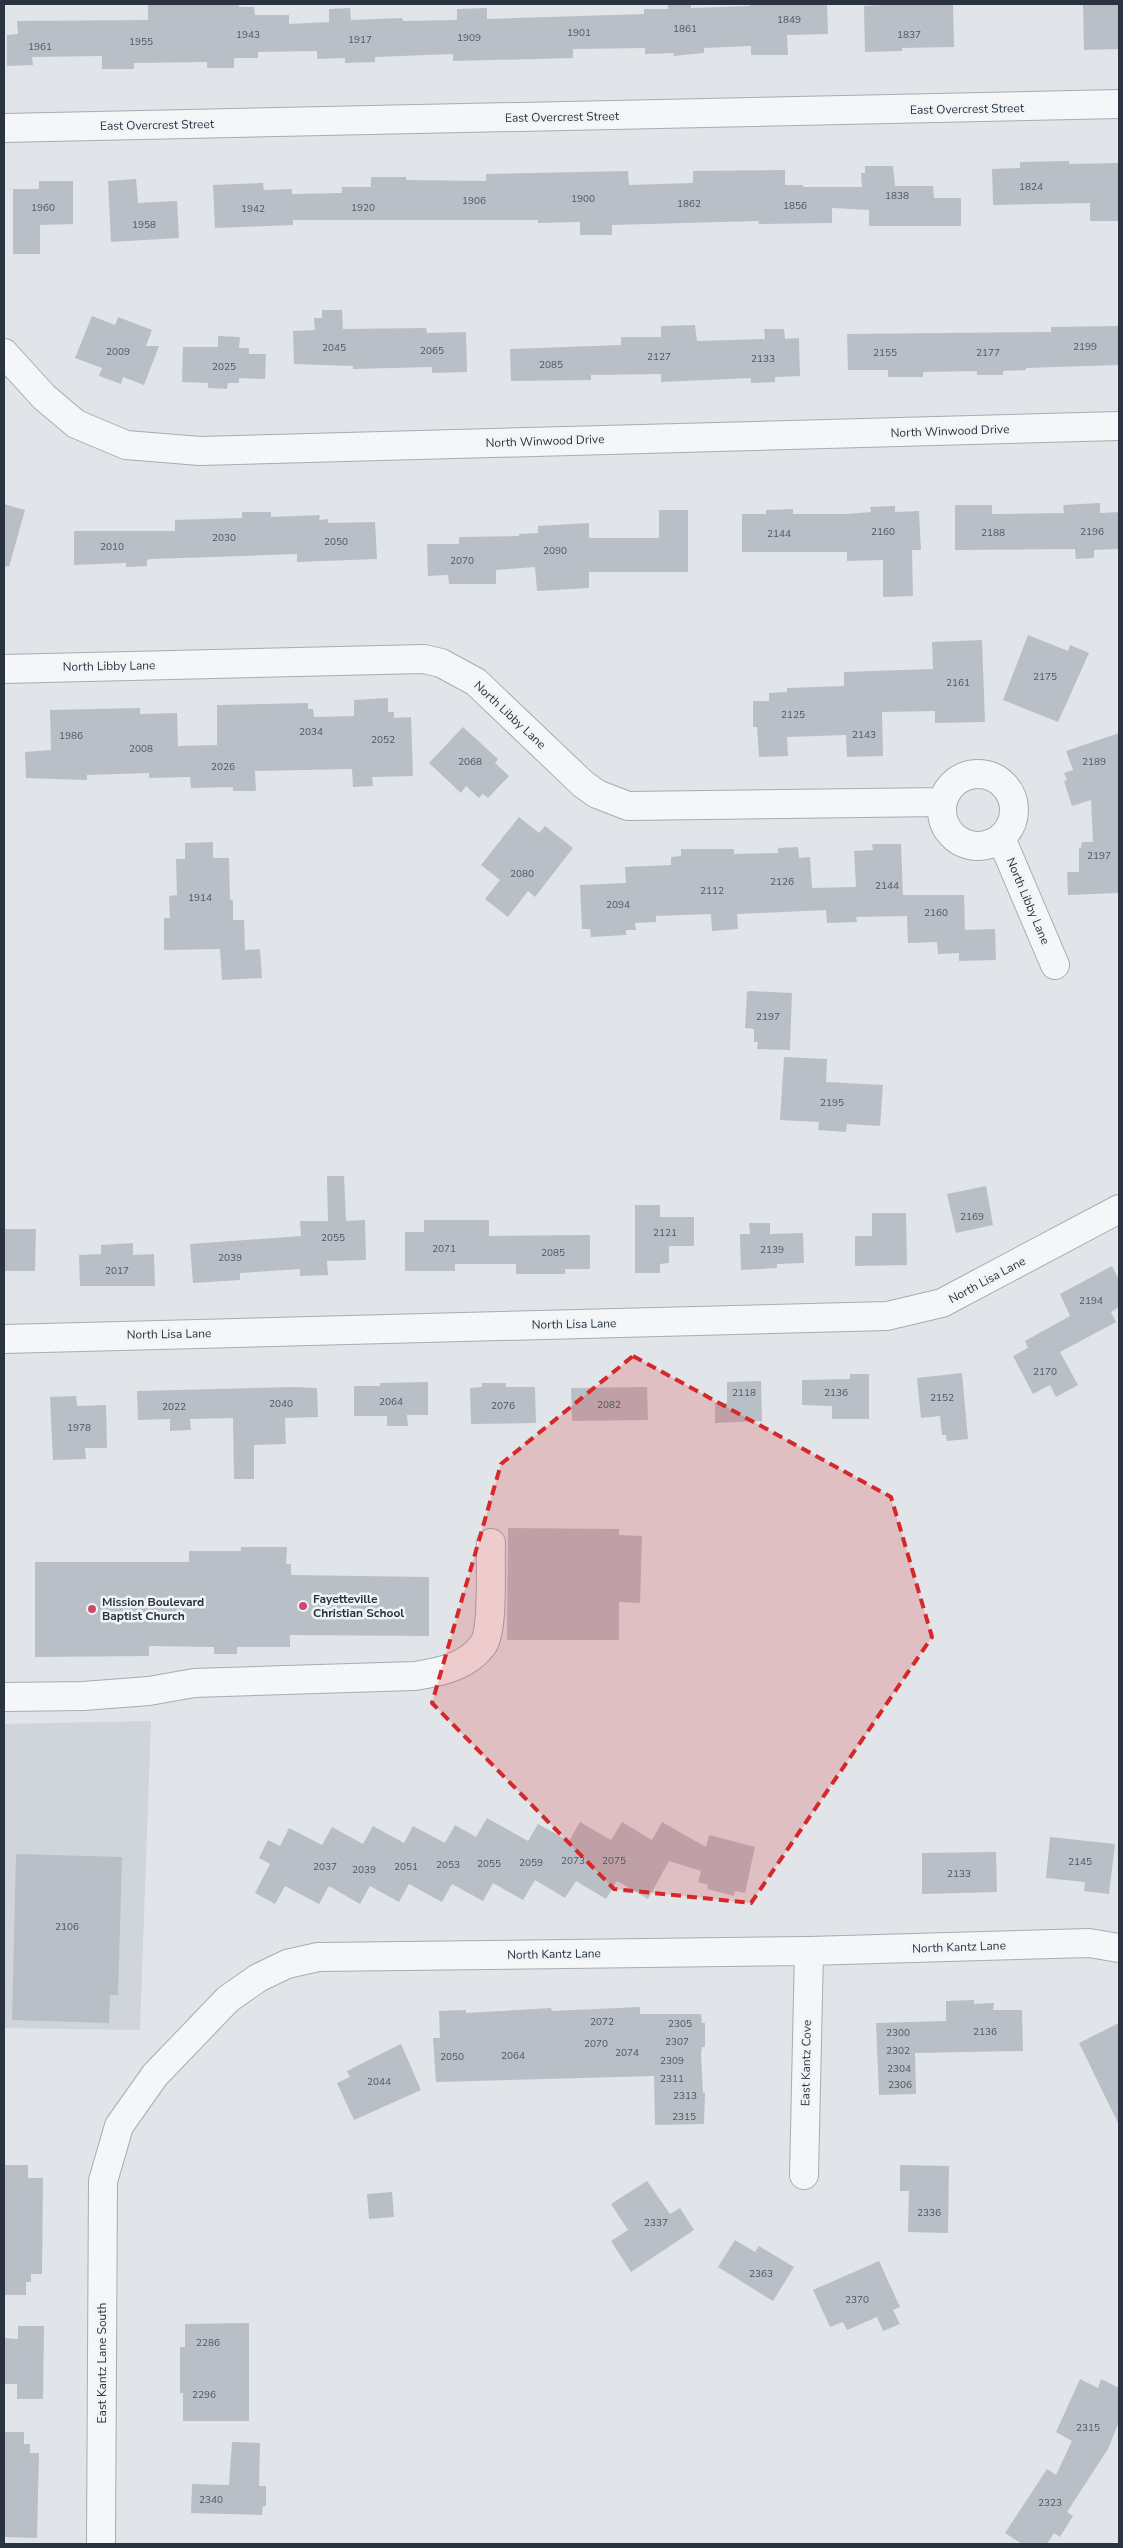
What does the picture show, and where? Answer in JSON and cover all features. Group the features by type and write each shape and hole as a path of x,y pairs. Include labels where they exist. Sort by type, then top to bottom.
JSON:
{"street":[{"name":"East Overcrest Street","path":"4,128 1119,104"},
{"name":"North Winwood Drive","path":"4,353 44,397 76,424 126,445 200,451 1119,426"},
{"name":"North Libby Lane","path":"4,669 424,659 448,666 476,682 583,784 597,794 628,806 942,802"},
{"path":"975,774 996,779 1008,791 1014,807 1013,819 1009,829 1002,838 992,844 981,847 959,842 944,824 942,802 946,791 964,776 975,774"},
{"name":"North Libby Lane","path":"1002,838 1055,964"},
{"name":"North Lisa Lane","path":"4,1338 887,1316 942,1303 1119,1209"},
{"path":"4,1697 83,1696 149,1691 194,1683 415,1676 443,1672 473,1654 483,1645 489,1631 491,1543"},
{"name":"North Kantz Lane","path":"103,2181 118,2126 155,2075 228,1999 258,1978 287,1964 318,1957 809,1951 1089,1944 1117,1947"},
{"name":"East Kantz Cove","path":"804,2176 809,1951"},
{"name":"East Kantz Lane South","path":"101,2544 103,2181"}],"highlighted area":[{"path":"633,1356 891,1497 932,1637 751,1903 614,1889 432,1703 501,1464"}],"shaded area":[{"path":"151,1721 140,2030 4,2028 4,1724"}],"building":[{"path":"148,4 239,4 239,7 254,7 255,15 289,15 289,24 329,22 329,9 350,8 351,20 402,18 403,21 457,20 457,9 487,8 487,19 644,14 644,9 668,9 668,4 691,4 691,8 750,6 750,4 827,4 828,34 787,35 788,55 751,55 751,46 704,48 704,53 673,56 674,53 645,54 645,48 573,49 573,58 453,61 453,54 375,57 375,62 345,63 345,58 317,59 317,51 258,52 258,58 234,58 234,68 207,68 207,62 134,63 134,69 102,69 102,56 32,57 33,65 7,66 7,35 18,34 17,21 148,20"},
{"path":"953,4 954,47 902,48 902,51 865,52 864,6"},
{"path":"1083,4 1119,4 1119,49 1084,50"},
{"path":"1069,161 1069,164 1119,163 1119,221 1090,221 1090,203 993,205 992,169 1020,168 1020,162"},
{"path":"865,166 893,166 895,186 933,186 934,198 961,198 961,226 869,226 869,210 832,208 832,223 759,224 758,221 612,225 612,235 580,235 580,222 538,223 538,220 293,220 293,225 215,228 213,185 263,183 264,190 292,189 292,194 342,193 342,187 371,187 371,177 406,177 406,180 486,181 486,174 628,171 629,185 693,183 693,171 785,170 785,185 803,185 803,187 862,187 861,173 865,173"},
{"path":"136,179 138,203 177,201 179,238 111,242 108,181"},
{"path":"39,181 73,181 73,224 40,225 40,254 13,254 13,189 39,189"},
{"path":"322,310 342,310 343,329 426,328 427,333 466,332 467,372 432,373 432,367 353,369 353,366 294,364 293,331 315,330 314,318 322,318"},
{"path":"92,316 115,325 118,317 152,330 146,346 159,346 144,385 123,377 121,384 99,376 102,368 75,358"},
{"path":"695,325 697,341 765,339 764,329 784,329 785,339 799,338 800,376 775,377 775,382 751,383 751,378 661,382 661,374 591,375 591,380 511,381 510,349 621,345 621,337 661,337 661,326"},
{"path":"1119,326 1119,365 1026,368 1026,370 1003,371 1003,375 977,375 977,371 923,372 923,377 888,377 888,370 848,370 847,334 1051,332 1051,327"},
{"path":"218,336 240,337 239,348 249,348 249,354 266,354 265,379 239,378 239,383 228,383 227,389 208,388 208,383 182,382 183,347 218,347"},
{"path":"1100,503 1100,513 1119,512 1119,549 1094,550 1094,558 1076,559 1075,549 955,550 955,505 992,505 992,514 1064,513 1063,505"},
{"path":"4,504 25,510 9,567 4,566"},
{"path":"895,506 895,512 919,511 921,550 912,550 913,596 883,597 883,560 847,561 847,552 742,552 742,514 766,514 766,510 793,509 793,514 845,514 871,512 870,507"},
{"path":"659,510 688,510 688,572 589,572 589,588 537,591 535,567 496,570 496,584 449,584 448,575 428,576 427,544 459,544 459,537 519,536 519,534 538,533 538,526 589,523 589,538 659,538"},
{"path":"242,512 271,512 271,517 320,515 319,520 328,519 328,523 375,522 377,559 297,562 297,554 151,559 147,560 147,566 126,567 126,563 74,565 74,531 175,531 175,520 242,518"},
{"path":"1028,635 1068,651 1070,645 1089,653 1058,722 1003,700"},
{"path":"982,640 985,722 935,723 935,711 882,712 883,756 847,757 846,735 787,737 788,756 759,757 757,727 753,727 753,701 769,701 769,693 787,692 787,688 844,686 844,672 933,669 932,642"},
{"path":"388,698 388,712 394,712 394,718 411,717 413,776 372,777 373,786 353,787 352,769 255,771 256,791 233,791 233,787 191,788 190,777 149,778 149,773 87,775 87,780 26,778 25,752 51,750 50,710 140,708 140,714 177,713 178,746 217,745 217,705 308,703 308,709 313,709 314,717 354,716 354,700"},
{"path":"463,727 498,759 495,763 509,776 488,798 483,794 479,798 466,786 461,793 429,763"},
{"path":"1119,733 1119,893 1068,895 1067,872 1079,872 1079,848 1081,848 1082,842 1093,842 1091,800 1072,806 1064,781 1067,780 1064,773 1073,770 1066,751"},
{"path":"519,817 539,833 545,826 573,848 535,897 528,891 508,917 485,899 500,880 481,865"},
{"path":"213,842 213,858 229,858 230,899 233,901 233,920 244,920 245,950 260,949 262,978 222,980 220,949 164,950 164,918 170,918 169,896 177,895 176,859 185,859 185,843"},
{"path":"872,844 901,844 903,895 964,895 965,930 995,929 996,960 959,961 959,953 938,954 937,942 908,943 907,916 856,917 857,922 827,923 826,910 737,914 738,929 712,931 711,914 656,916 656,922 635,923 636,930 626,930 626,935 591,937 590,929 582,929 580,885 626,883 625,867 671,865 671,857 681,856 681,849 734,849 734,854 778,853 778,848 798,847 799,858 810,857 812,888 856,887 854,851 873,850"},
{"path":"747,992 792,993 790,1050 757,1049 758,1042 754,1042 754,1029 745,1028"},
{"path":"784,1057 827,1059 826,1082 883,1085 880,1126 847,1124 846,1132 818,1130 819,1122 780,1120"},
{"path":"327,1176 344,1176 346,1221 365,1220 366,1260 327,1261 328,1275 300,1276 300,1269 240,1273 240,1280 193,1283 190,1244 301,1236 300,1221 328,1221"},
{"path":"986,1186 993,1225 956,1233 947,1194"},
{"path":"635,1205 660,1205 660,1217 694,1217 694,1246 669,1246 669,1263 660,1264 660,1273 635,1273"},
{"path":"872,1213 906,1213 907,1265 855,1266 855,1236 872,1236"},
{"path":"424,1220 489,1220 489,1236 590,1235 590,1269 565,1269 565,1274 516,1274 516,1264 455,1264 455,1271 405,1271 405,1232 424,1232"},
{"path":"749,1223 770,1223 770,1234 803,1233 804,1263 777,1264 777,1268 741,1270 740,1234 750,1234"},
{"path":"4,1229 36,1229 35,1271 4,1271"},
{"path":"133,1243 133,1255 154,1254 155,1286 80,1286 79,1255 101,1254 101,1245"},
{"path":"1112,1266 1119,1280 1119,1307 1111,1312 1116,1322 1060,1352 1078,1385 1056,1397 1050,1385 1033,1394 1013,1356 1028,1348 1025,1341 1070,1316 1060,1294"},
{"path":"962,1373 968,1439 947,1441 946,1435 942,1435 940,1416 921,1418 917,1378"},
{"path":"850,1374 869,1374 869,1419 832,1419 832,1406 802,1405 802,1380 850,1379"},
{"path":"761,1381 762,1421 715,1423 715,1403 727,1403 727,1382"},
{"path":"428,1382 428,1415 407,1415 408,1426 387,1426 387,1416 354,1416 354,1386 380,1386 380,1383"},
{"path":"482,1383 506,1383 506,1387 535,1387 536,1423 471,1424 470,1388 482,1387"},
{"path":"647,1387 648,1420 572,1421 571,1388"},
{"path":"317,1388 318,1417 285,1418 286,1444 254,1445 254,1479 234,1479 233,1418 190,1419 191,1430 170,1431 170,1419 138,1420 137,1391"},
{"path":"76,1396 77,1406 106,1405 107,1448 85,1448 86,1459 53,1460 50,1397"},
{"path":"508,1528 619,1529 619,1535 642,1536 640,1603 619,1602 619,1640 507,1640"},
{"path":"241,1547 287,1547 286,1564 291,1564 291,1575 429,1577 429,1636 290,1635 290,1647 237,1647 237,1654 214,1654 214,1647 149,1646 149,1656 35,1657 35,1562 189,1562 189,1551 241,1551"},
{"path":"487,1818 528,1841 538,1824 569,1841 580,1822 611,1840 622,1822 652,1840 662,1822 706,1847 709,1835 755,1847 745,1893 735,1891 734,1896 707,1889 708,1885 698,1882 701,1871 669,1861 648,1899 617,1881 606,1899 576,1881 565,1898 535,1880 523,1900 493,1883 483,1901 452,1884 442,1902 409,1884 399,1902 370,1886 360,1904 329,1886 319,1904 285,1886 275,1904 255,1893 270,1864 259,1858 268,1840 280,1846 289,1828 322,1845 332,1827 363,1844 373,1826 404,1843 413,1826 445,1843 455,1825 476,1837"},
{"path":"1050,1837 1115,1844 1109,1894 1084,1891 1085,1882 1046,1878"},
{"path":"996,1852 997,1892 922,1894 922,1853"},
{"path":"16,1854 122,1857 118,1995 110,1995 109,2023 12,2020"},
{"path":"974,2000 974,2004 994,2003 993,2010 1022,2010 1023,2051 915,2053 916,2094 879,2095 876,2023 946,2021 946,2001"},
{"path":"640,2007 640,2014 701,2014 702,2023 705,2023 705,2047 702,2047 701,2053 703,2093 705,2093 704,2124 655,2125 654,2076 436,2082 433,2038 440,2038 439,2011 466,2010 466,2013 551,2008 552,2011"},
{"path":"1119,2023 1119,2125 1079,2043"},
{"path":"401,2044 421,2090 354,2120 337,2083 350,2077 347,2071"},
{"path":"4,2165 28,2165 28,2178 43,2178 42,2274 31,2274 31,2282 26,2282 26,2295 4,2295"},
{"path":"900,2165 949,2166 948,2233 908,2232 909,2191 900,2191"},
{"path":"647,2181 670,2214 680,2208 694,2230 631,2272 611,2241 628,2230 611,2204"},
{"path":"392,2192 394,2217 369,2219 367,2194"},
{"path":"735,2240 755,2252 759,2246 794,2267 773,2301 718,2267"},
{"path":"879,2261 900,2307 893,2310 900,2324 883,2331 877,2317 847,2330 843,2322 830,2327 813,2290"},
{"path":"249,2323 249,2421 183,2421 183,2393 180,2393 180,2347 185,2347 185,2324"},
{"path":"18,2326 44,2326 43,2399 17,2399 17,2384 4,2384 4,2338 18,2339"},
{"path":"1080,2379 1098,2388 1101,2379 1119,2388 1119,2422 1108,2449 1067,2512 1073,2516 1060,2537 1054,2533 1047,2544 1022,2544 1005,2533 1047,2469 1056,2475 1072,2441 1056,2432"},
{"path":"4,2432 24,2432 24,2444 30,2444 30,2453 39,2453 37,2538 4,2537"},
{"path":"232,2442 260,2443 259,2486 266,2486 266,2506 263,2506 262,2515 191,2513 192,2484 229,2485"}],"place":[{"name":"Fayetteville Christian School","path":"303,1606"},
{"name":"Mission Boulevard Baptist Church","path":"92,1609"}]}
